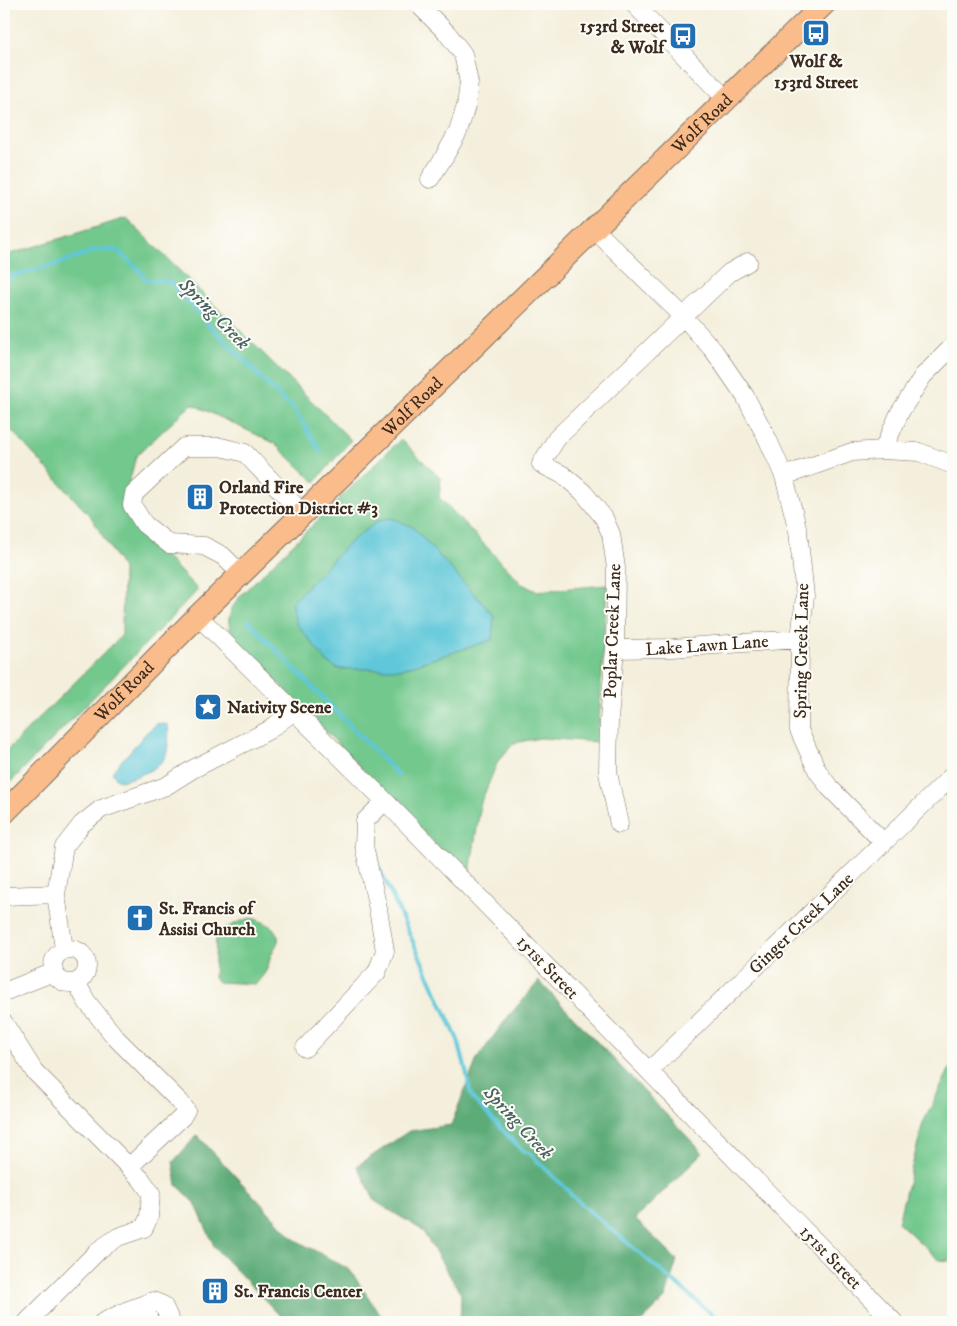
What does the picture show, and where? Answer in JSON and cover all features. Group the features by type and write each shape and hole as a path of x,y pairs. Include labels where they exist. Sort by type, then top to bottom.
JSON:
{"main road":[{"name":"Wolf Road","path":"4,813 198,616 824,4"}],"street":[{"path":"418,4 463,54 469,82 466,106 458,132 430,179"},
{"path":"634,4 726,99"},
{"name":"Spring Creek Lane","path":"594,228 683,316 714,351 745,396 768,440 784,476 798,531 805,596 800,639 799,730 817,770 829,787 884,842"},
{"path":"683,316 729,273 748,262"},
{"name":"Poplar Creek Lane","path":"619,824 608,773 609,720 615,650 616,568 611,534 604,518 583,492 563,475 542,464 557,438 683,316"},
{"path":"884,450 900,412 923,376 953,346"},
{"path":"241,574 223,556 204,546 169,544 144,524 132,505 134,494 184,447 221,447 245,453 302,514"},
{"path":"784,476 852,452 884,450 919,452 953,465"},
{"name":"151st Street","path":"198,616 385,801 894,1322"},
{"name":"Lake Lawn Lane","path":"615,650 800,639"},
{"path":"64,949 56,894 64,847 82,824 102,810 166,786 194,769 269,730 294,711"},
{"name":"Ginger Creek Lane","path":"649,1071 953,776"},
{"path":"305,1048 377,972 385,951 364,846 365,821 385,801"},
{"path":"4,896 56,894"},
{"path":"64,949 80,951 86,959 87,970 85,975 76,982 61,980 54,972 53,961 55,956 64,949"},
{"path":"4,992 54,972"},
{"path":"76,982 87,1002 116,1038 186,1110 135,1173"},
{"path":"4,1023 34,1071 135,1173 151,1193 149,1217 144,1228 118,1237 99,1250 27,1322"},
{"path":"103,1322 153,1301 163,1305 171,1322"},
{"path":"143,1305 150,1322"}],"green space":[{"path":"126,218 351,440 315,482 274,443 192,404 136,456 122,511 198,590 4,789 4,753 122,635 123,569 91,517 4,422 4,256"},
{"path":"401,439 441,479 439,497 522,584 536,591 607,585 598,742 540,738 514,743 498,761 481,802 469,879 233,636 229,624 232,609 242,594"},
{"path":"252,918 270,925 278,936 278,941 266,971 256,984 218,982 214,978 216,937 232,925"},
{"path":"539,981 703,1153 635,1219 677,1260 665,1299 641,1322 460,1322 461,1294 422,1230 376,1202 357,1166 409,1131 451,1125 477,1059 507,1018"},
{"path":"953,1062 953,1261 939,1260 898,1222 923,1123"},
{"path":"197,1135 294,1239 350,1270 385,1322 286,1322 215,1248 195,1203 177,1185 173,1162"}],"water":[{"path":"388,518 413,527 494,616 492,640 401,669 339,669 328,663 296,623 291,603 349,543 376,522"},
{"path":"158,723 168,725 167,748 163,760 154,768 138,776 121,781 116,778 112,772 145,734"}],"waterway":[{"name":"Spring Creek","path":"4,278 60,263 96,250 116,250 139,270 147,281 167,281 172,284 208,324 284,401 292,406 321,452"},
{"name":"Spring Creek","path":"248,621 398,775"},
{"name":"Spring Creek","path":"376,861 458,1040 473,1099 522,1150 529,1153 571,1195 720,1322"}],"place":[{"name":"Wolf & 153rd Street","path":"816,33"},
{"name":"153rd Street & Wolf","path":"683,36"},
{"name":"Orland Fire Protection District #3","path":"200,497"},
{"name":"Nativity Scene","path":"208,707"},
{"name":"St. Francis of Assisi Church","path":"140,918"},
{"name":"St. Francis Center","path":"215,1291"}]}
